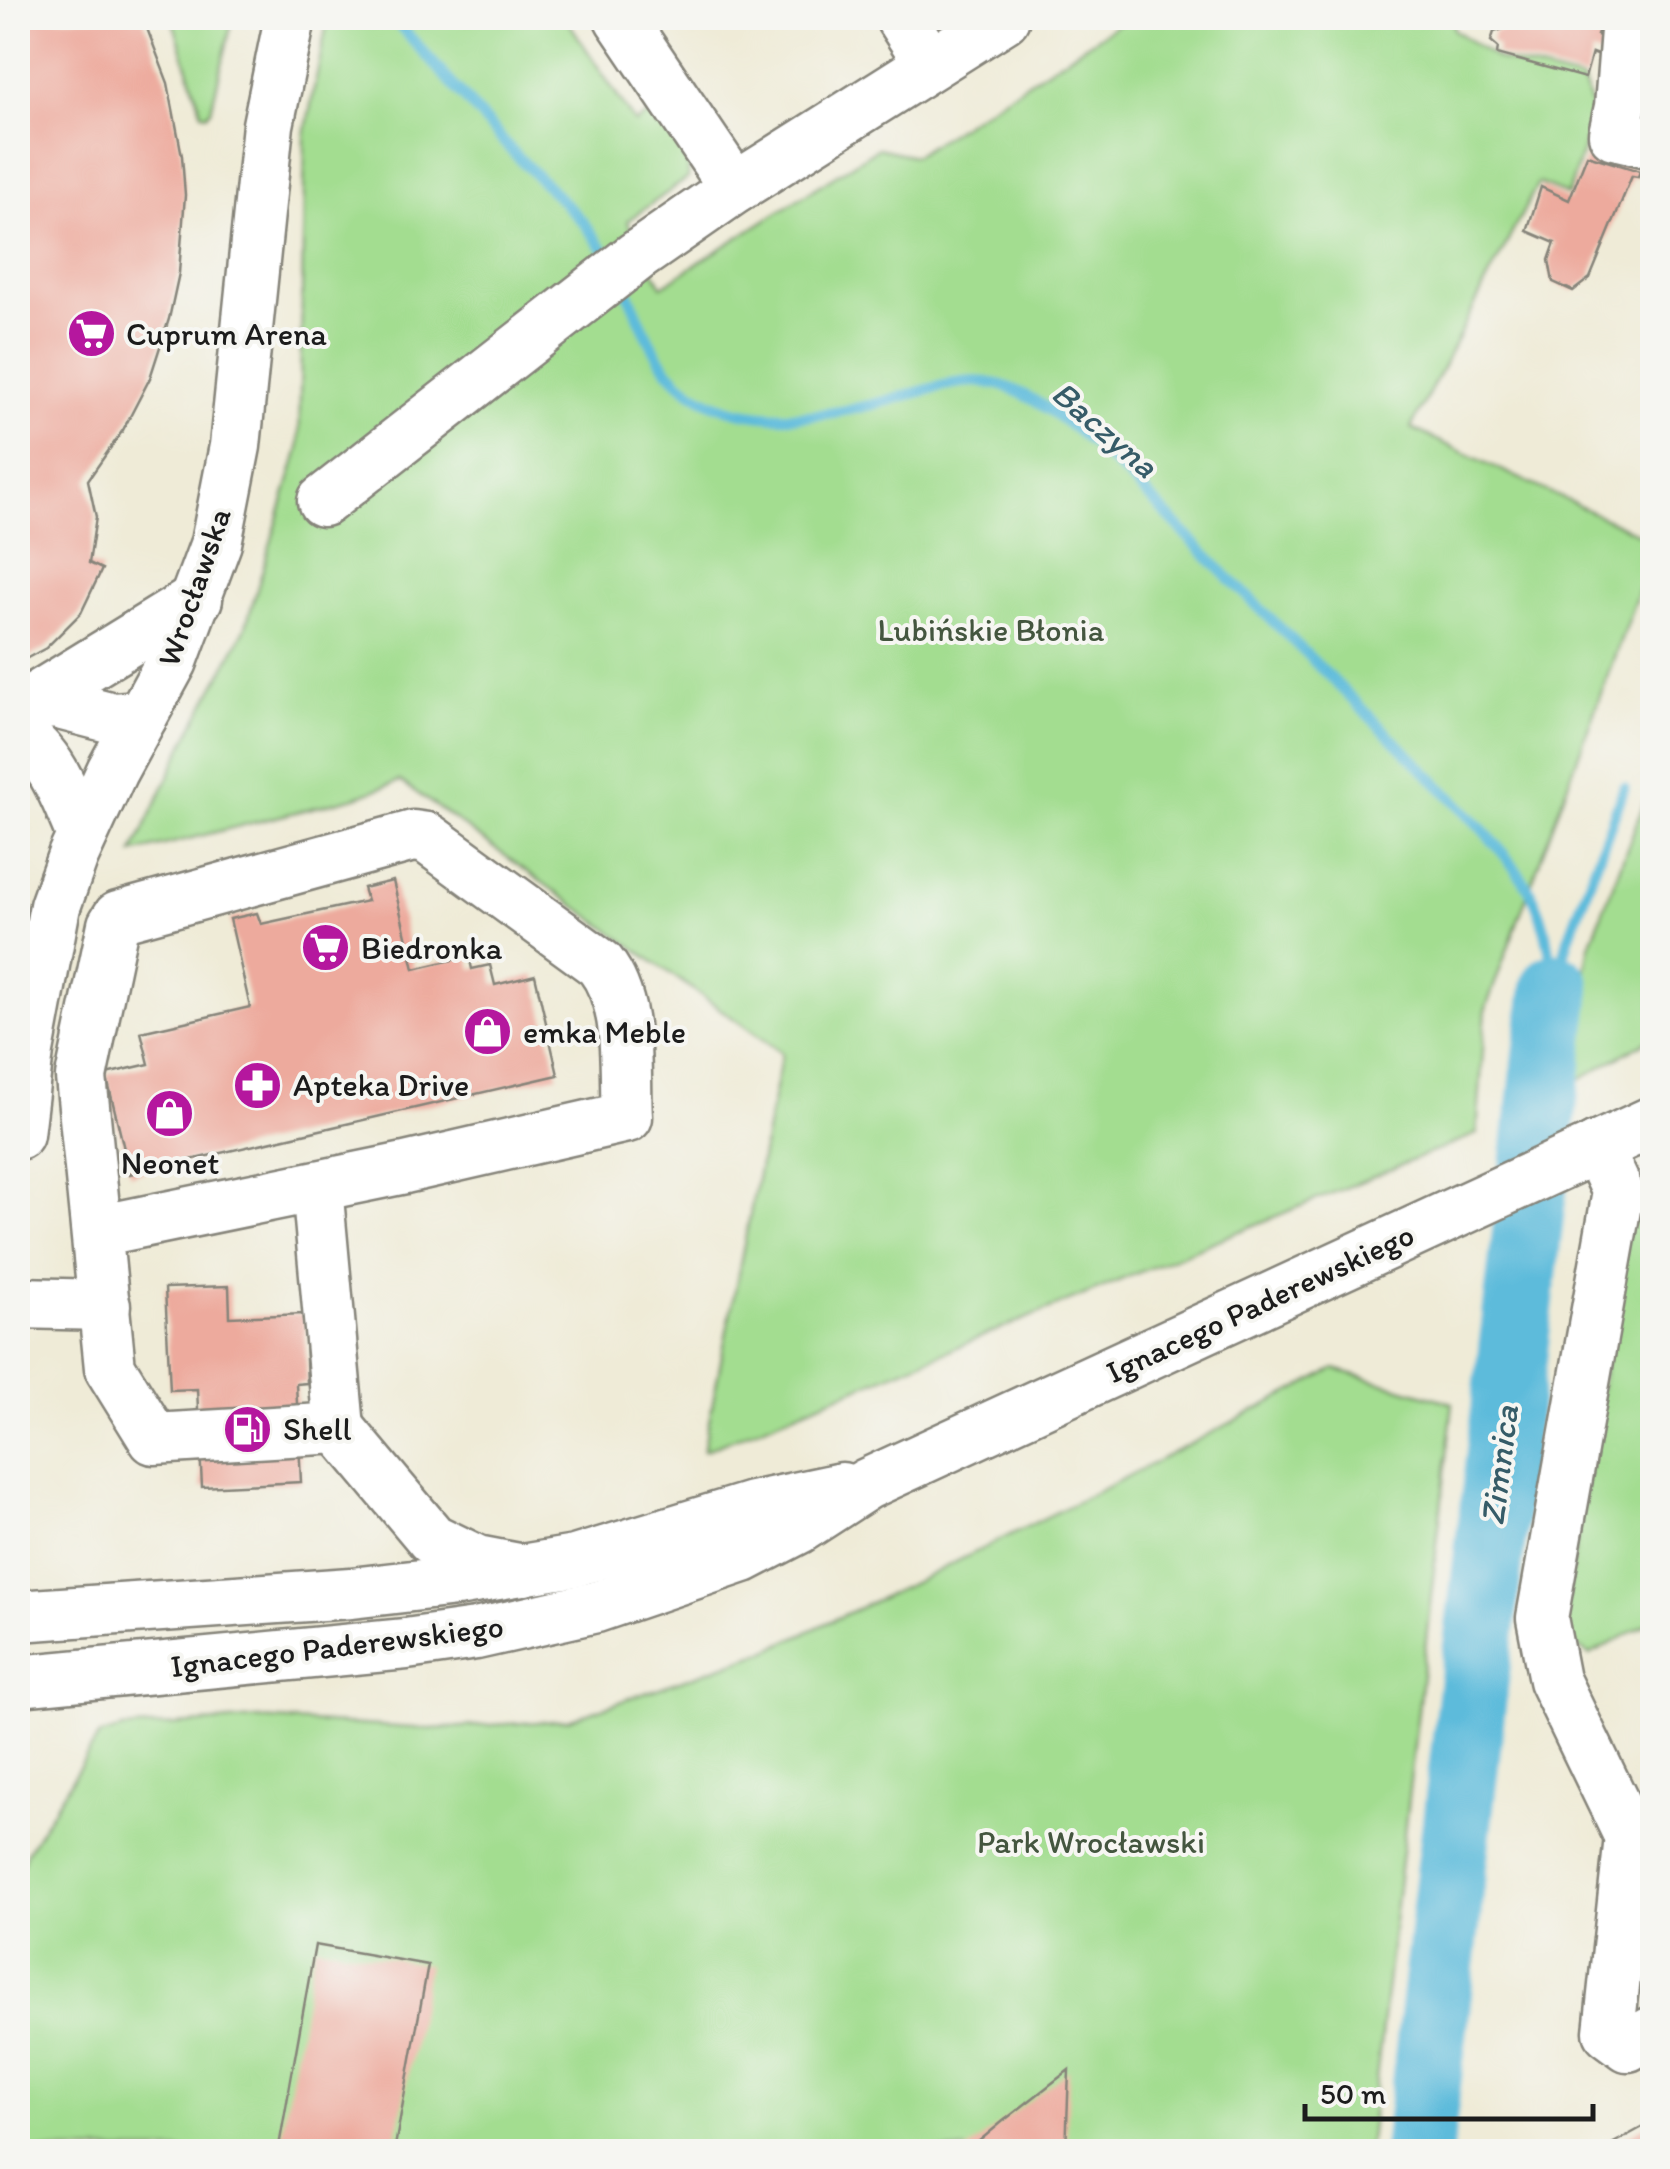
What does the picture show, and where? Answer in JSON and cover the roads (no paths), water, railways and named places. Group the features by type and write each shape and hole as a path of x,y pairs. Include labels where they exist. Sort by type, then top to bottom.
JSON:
{"street":[{"name":"Wrocławska","path":"18,1134 55,906 112,771 172,661 216,543 229,486 268,125 290,18"},
{"path":"620,18 735,188"},
{"path":"901,18 918,72"},
{"path":"323,501 637,256 735,188 1004,18"},
{"path":"1627,18 1614,134 1652,144"},
{"path":"20,716 196,599"},
{"path":"20,716 55,703 113,718 142,716"},
{"path":"20,716 51,766 82,835"},
{"path":"98,1231 317,1187 627,1117 621,1005 612,980 600,964 426,838 413,836 118,917 81,1077 110,1368 154,1439 340,1428"},
{"name":"Ignacego Paderewskiego","path":"18,1681 476,1634 580,1611 743,1556 799,1528 867,1484 1652,1122"},
{"path":"1590,1150 1618,1192 1542,1618 1554,1680 1641,1831 1634,1940 1608,2032 1628,2046 1652,2032"},
{"path":"317,1187 340,1428 432,1540 477,1561 524,1570"},
{"path":"18,1303 105,1305"},
{"path":"380,1480 390,1589"},
{"name":"Ignacego Paderewskiego","path":"18,1616 390,1589 524,1570 592,1556 752,1506 867,1484"}],"waterway":[{"name":"Baczyna","path":"393,18 510,149 583,222 611,259"},
{"name":"Baczyna","path":"624,284 650,341 669,371 692,392 719,406 780,417 813,415 875,404 945,385 986,382 1014,390 1070,425 1127,475 1499,848 1537,906 1556,988"},
{"name":"Zimnica","path":"1649,727 1652,718"},
{"name":"Zimnica","path":"1558,979 1568,940 1624,788"},
{"name":"Zimnica","path":"1418,2152 1556,988"}],"place":[{"name":"Cuprum Arena","path":"91,334"},
{"name":"Biedronka","path":"326,948"},
{"name":"emka Meble","path":"488,1032"},
{"name":"Apteka Drive","path":"258,1085"},
{"name":"Neonet","path":"170,1113"},
{"name":"Shell","path":"248,1429"}],"park label":[{"name":"Lubińskie Błonia","path":"991,630"},
{"name":"Park Wrocławski","path":"1091,1842"}]}
